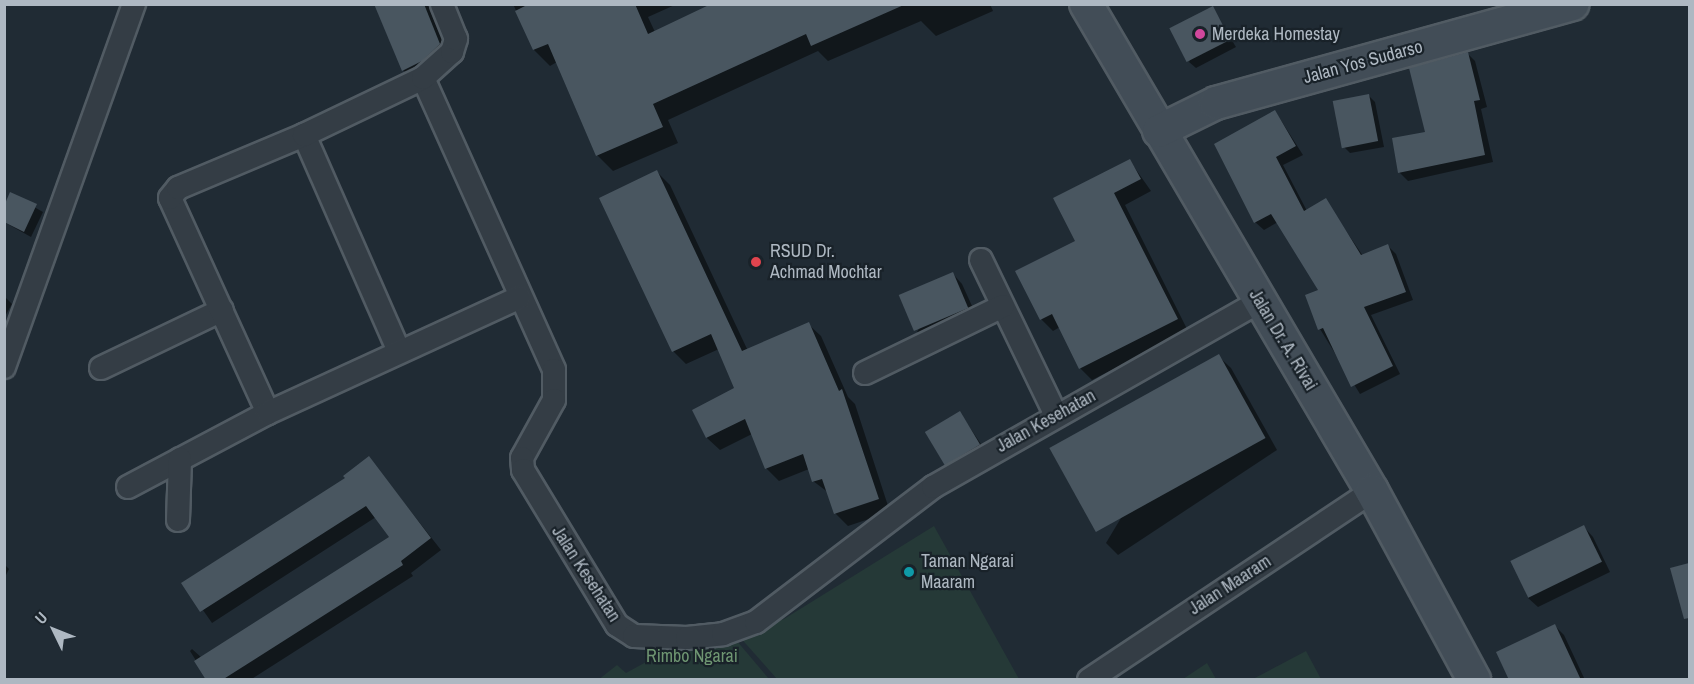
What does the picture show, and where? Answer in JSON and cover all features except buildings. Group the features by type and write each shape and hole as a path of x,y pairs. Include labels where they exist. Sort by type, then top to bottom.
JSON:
{"main road":[{"name":"Jalan Dr. A. Rivai","path":"1086,4 1372,491 1474,680"},
{"name":"Jalan Yos Sudarso","path":"1159,131 1216,103 1572,4"}],"street":[{"path":"4,367 134,4"},
{"path":"268,413 170,198 178,188 304,135 423,78 452,52 456,39 442,4"},
{"name":"Jalan Kesehatan","path":"423,78 554,370 557,386 554,400 522,458 523,470 616,625 634,636 687,638 723,634 756,622 933,487 1260,301"},
{"path":"304,135 399,351"},
{"path":"981,260 1056,415"},
{"path":"128,487 268,413 520,297"},
{"path":"865,373 1003,306"},
{"path":"101,368 222,310"},
{"path":"178,519 180,459"},
{"name":"Jalan Maaram","path":"1089,680 1372,491"}],"green space":[{"name":"Taman Ngarai Maaram","path":"934,526 1019,679 777,679 738,635 784,619"},
{"name":"Rimbo Ngarai","path":"657,632 731,634 769,679 598,680 617,665 626,673 668,650"},
{"path":"1306,651 1321,679 1253,679"},
{"path":"1207,663 1216,679 1183,679"}],"place":[{"name":"Merdeka Homestay","path":"1200,34"},
{"name":"RSUD Dr. Achmad Mochtar","path":"756,262"},
{"name":"Taman Ngarai Maaram","path":"909,572"}]}
